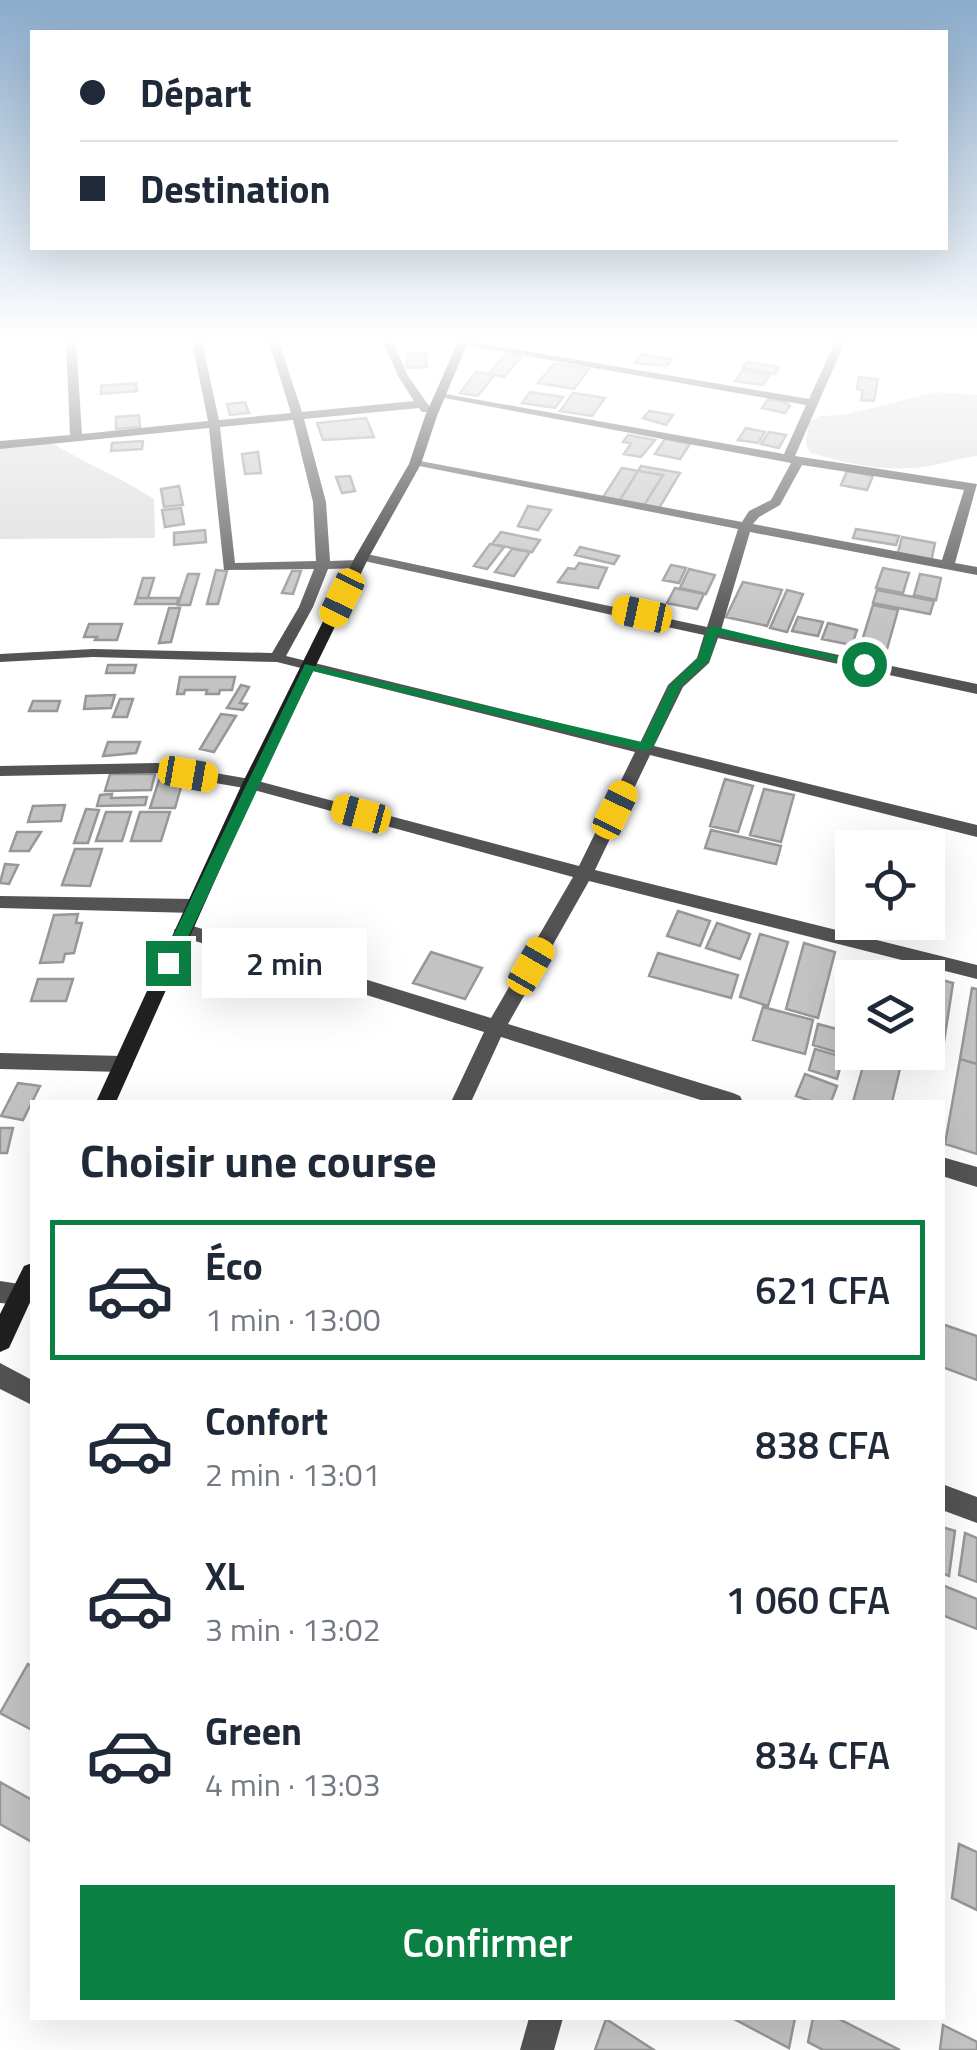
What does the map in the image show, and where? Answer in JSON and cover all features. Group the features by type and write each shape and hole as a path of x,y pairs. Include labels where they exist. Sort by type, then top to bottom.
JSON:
{"main road":[{"path":"107,1100 250,784 360,560 415,464 420,438"},
{"path":"0,1340 19,1287"}],"street":[{"path":"0,445 62,438"},
{"path":"216,438 229,567 360,560 712,630 977,689"},
{"path":"277,658 298,623 325,556 312,464 303,438"},
{"path":"673,438 974,487 947,565"},
{"path":"462,1100 496,1027 584,874 676,685 704,660 745,527 754,514 776,502 800,438"},
{"path":"415,464 977,571"},
{"path":"0,658 93,653 277,658 977,830"},
{"path":"0,771 158,768 250,784 584,874 977,972"},
{"path":"0,902 194,906"},
{"path":"183,930 727,1100"},
{"path":"0,1061 123,1064"},
{"path":"945,1167 977,1177"},
{"path":"0,1374 30,1392"},
{"path":"945,1498 977,1510"},
{"path":"537,2050 545,2020"}],"shaded area":[{"path":"807,438 977,438 977,456 922,467 879,467 810,453"},
{"path":"52,443 154,499 155,538 0,539 0,448"}],"building":[{"path":"626,438 655,440 641,457 624,454 631,443 623,442"},
{"path":"740,438 761,438 758,443"},
{"path":"765,438 785,438 779,448 761,444"},
{"path":"665,439 690,444 680,459 655,454"},
{"path":"143,441 142,449 111,451 112,443"},
{"path":"258,452 261,473 245,474 242,454"},
{"path":"641,466 680,473 658,510 643,507 663,475 638,471"},
{"path":"622,468 638,471 618,503 601,500"},
{"path":"638,471 663,475 643,507 618,503"},
{"path":"847,471 873,476 867,490 841,485"},
{"path":"350,476 355,491 342,493 336,477"},
{"path":"179,486 183,505 164,507 161,489"},
{"path":"528,506 551,510 538,530 518,526"},
{"path":"181,508 184,524 165,527 162,510"},
{"path":"856,529 899,536 896,545 853,538"},
{"path":"205,530 206,542 174,545 174,533"},
{"path":"501,532 540,540 532,552 492,544"},
{"path":"902,537 935,543 931,562 897,556"},
{"path":"902,537 935,543 931,562 897,556"},
{"path":"490,544 504,547 487,569 474,566"},
{"path":"580,547 619,556 614,564 575,555"},
{"path":"512,549 530,552 514,576 495,572"},
{"path":"579,563 607,568 598,588 558,582 568,568 575,569"},
{"path":"671,565 686,568 679,583 663,580"},
{"path":"883,568 909,573 903,593 876,588"},
{"path":"689,569 715,575 706,594 680,588"},
{"path":"216,570 227,571 218,604 207,604"},
{"path":"292,571 301,571 293,594 282,593"},
{"path":"188,574 199,574 190,605 178,605"},
{"path":"920,574 941,578 936,600 914,595"},
{"path":"143,578 154,578 148,598 137,598"},
{"path":"743,582 782,590 767,626 726,617"},
{"path":"675,588 704,594 697,609 667,603"},
{"path":"787,590 803,594 787,632 770,628"},
{"path":"877,590 934,601 930,614 873,603"},
{"path":"137,598 178,598 177,604 135,604"},
{"path":"873,605 898,610 887,649 861,644"},
{"path":"169,608 180,608 171,642 159,643"},
{"path":"798,617 823,622 818,636 792,631"},
{"path":"828,623 857,630 852,645 822,639"},
{"path":"89,624 122,624 117,640 95,640 97,637 84,637"},
{"path":"108,665 136,665 134,673 106,673"},
{"path":"180,677 235,677 232,690 220,690 219,694 185,690 184,694 177,694"},
{"path":"241,685 249,687 240,703 247,704 243,710 227,708"},
{"path":"115,695 111,708 84,709 86,696"},
{"path":"120,699 133,699 127,717 113,717"},
{"path":"33,701 60,701 57,711 29,711"},
{"path":"221,714 236,716 214,752 200,749"},
{"path":"108,742 140,742 136,753 103,756"},
{"path":"110,774 155,774 151,790 105,791"},
{"path":"725,779 753,786 738,832 710,826"},
{"path":"159,780 183,780 175,808 150,808"},
{"path":"764,789 794,795 781,842 750,835"},
{"path":"112,794 111,798 147,797 145,805 97,806 100,795"},
{"path":"65,805 61,821 28,822 33,806"},
{"path":"86,809 99,810 88,843 74,843"},
{"path":"106,812 131,812 122,841 96,841"},
{"path":"140,812 170,812 161,841 131,841"},
{"path":"711,830 781,846 776,864 705,848"},
{"path":"17,832 41,832 29,851 10,851"},
{"path":"75,849 102,849 90,886 62,885"},
{"path":"5,864 18,865 9,884 0,883"},
{"path":"678,911 710,921 700,946 667,936"},
{"path":"78,914 76,923 82,923 74,953 65,954 63,962 40,963 54,915"},
{"path":"717,923 750,934 740,959 706,948"},
{"path":"760,934 788,942 768,1006 740,997"},
{"path":"804,943 835,952 818,1018 786,1009"},
{"path":"431,952 482,968 465,999 413,983"},
{"path":"658,953 738,975 731,998 649,976"},
{"path":"38,979 73,979 66,1001 31,1001"},
{"path":"945,981 953,983 945,1035"},
{"path":"972,988 977,989 977,1064 960,1059"},
{"path":"763,1007 813,1020 805,1054 753,1040"},
{"path":"818,1024 835,1029 835,1052 813,1045"},
{"path":"815,1049 835,1055 835,1070 839,1070 837,1079 809,1070"},
{"path":"960,1059 977,1064 977,1154 945,1144"},
{"path":"862,1070 900,1070 892,1100 854,1100"},
{"path":"805,1074 837,1086 832,1100 796,1096"},
{"path":"18,1083 40,1086 23,1120 1,1116"},
{"path":"0,1128 13,1128 7,1153 0,1153"},
{"path":"945,1325 977,1336 977,1380 945,1368"},
{"path":"945,1528 955,1531 949,1576 945,1574"},
{"path":"965,1533 977,1538 977,1582 959,1575"},
{"path":"945,1586 977,1599 977,1629 945,1616"},
{"path":"28,1664 30,1665 30,1729 0,1713"},
{"path":"0,1782 30,1799 30,1841 0,1824"},
{"path":"959,1844 977,1852 977,1910 952,1898"},
{"path":"608,2020 654,2050 595,2050"},
{"path":"736,2020 795,2020 789,2048"},
{"path":"813,2020 841,2020 900,2050 823,2050 808,2042"},
{"path":"943,2025 977,2042 977,2050 940,2050"}],"route":[{"path":"168,963 309,666 646,747 676,685 704,660 712,630 864,664"}]}
